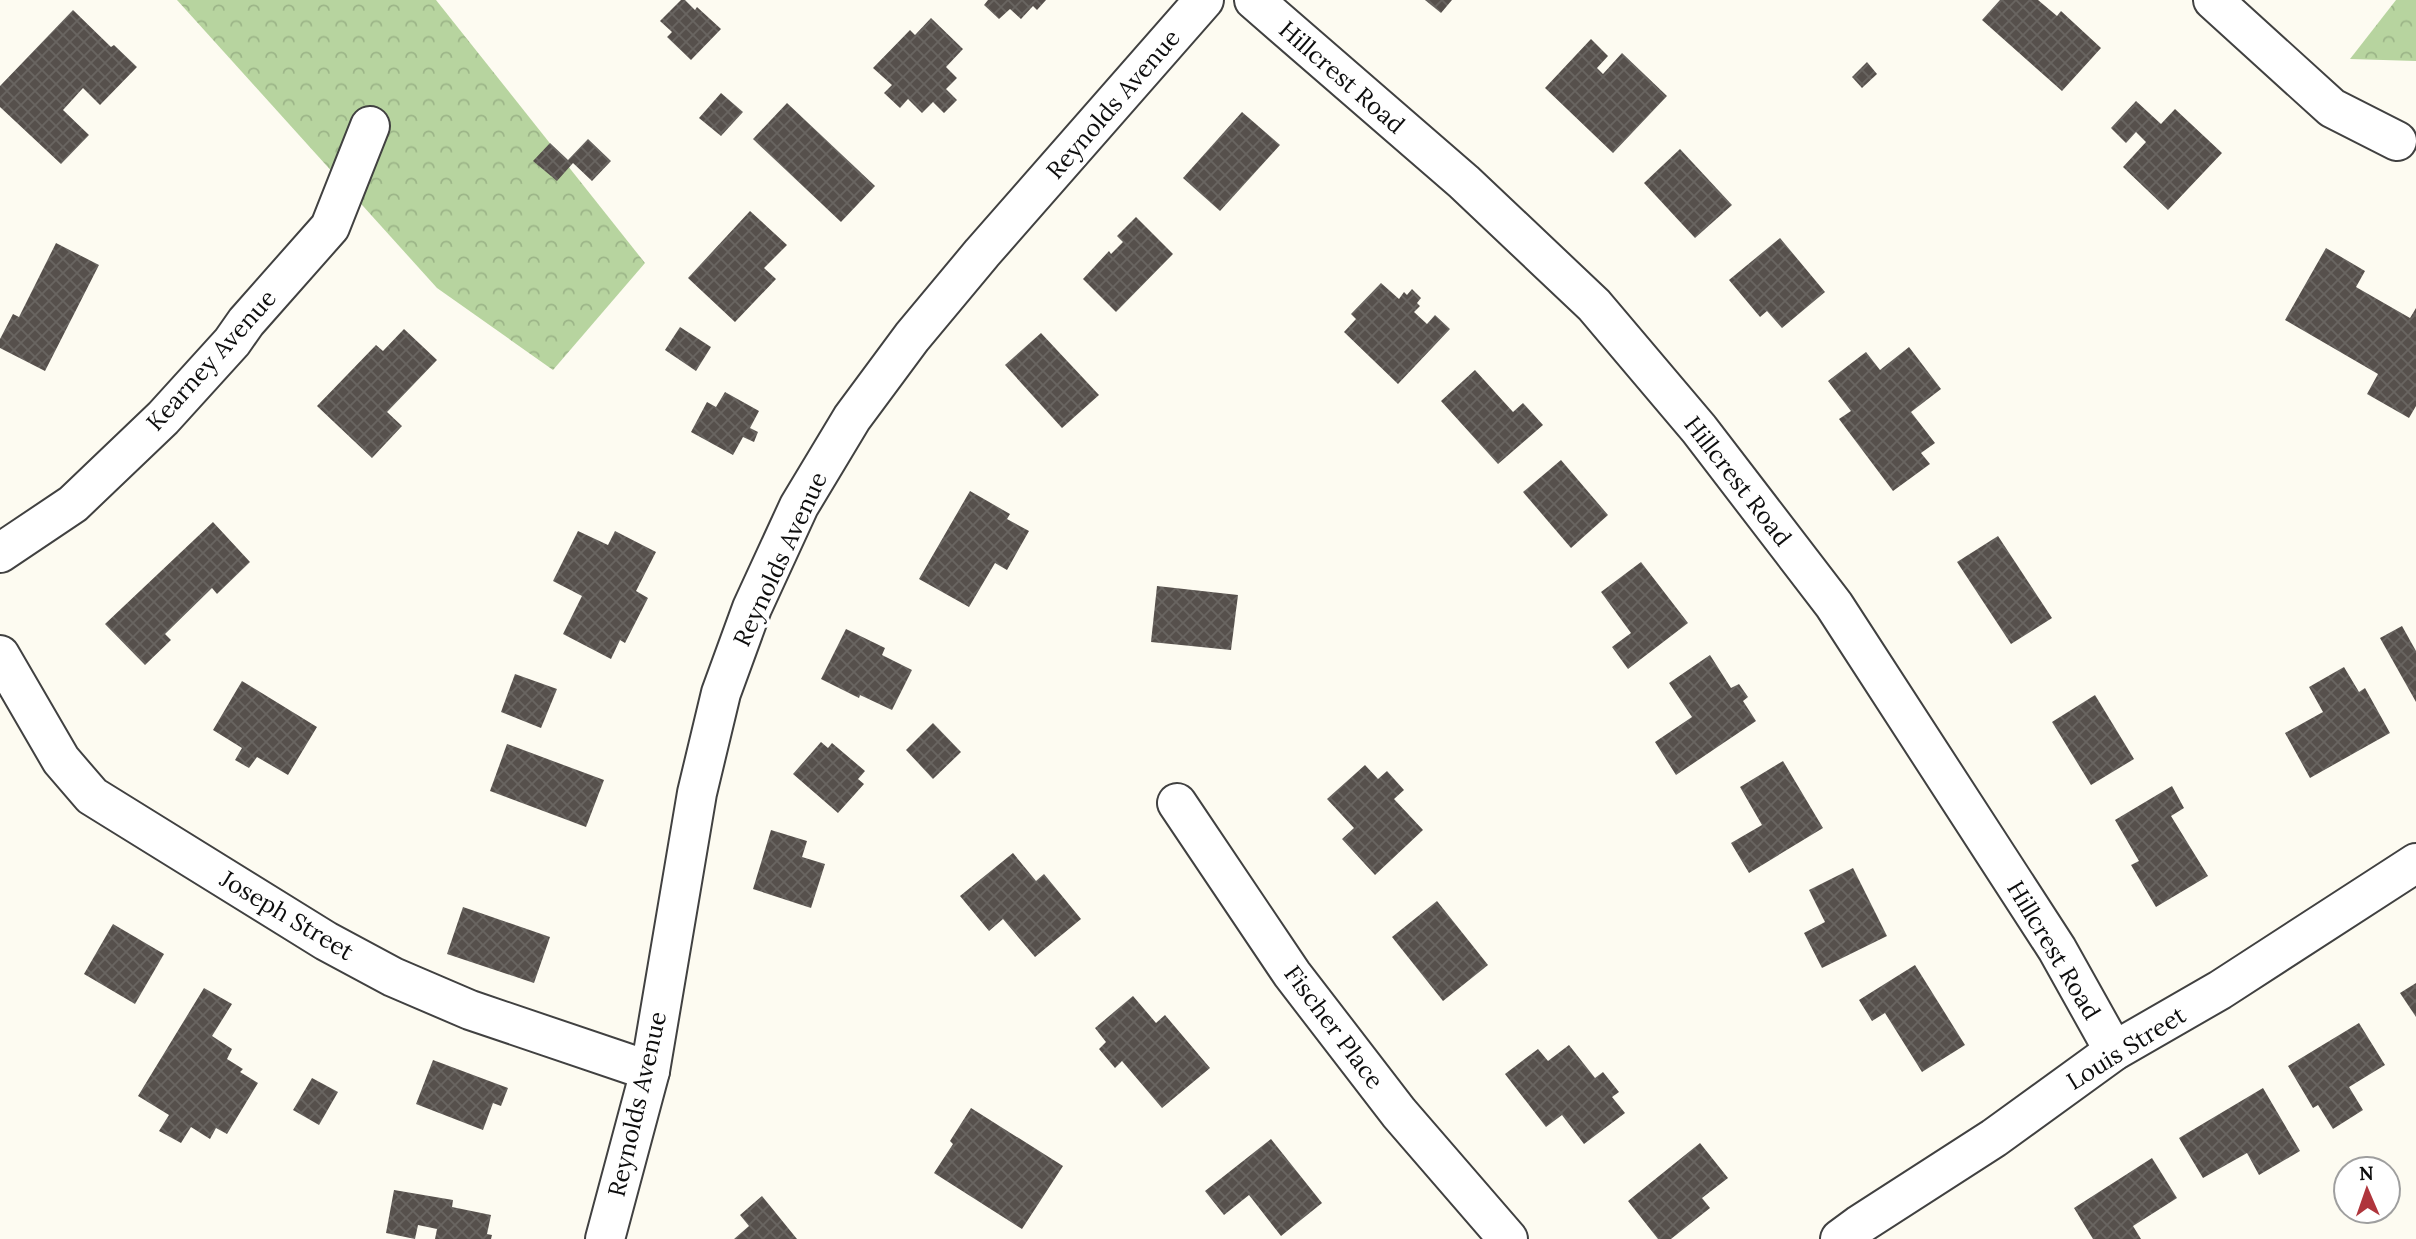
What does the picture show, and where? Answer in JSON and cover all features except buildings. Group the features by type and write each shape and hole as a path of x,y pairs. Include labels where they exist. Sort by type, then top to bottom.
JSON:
{"street":[{"name":"Reynolds Avenue","path":"605,1239 650,1071 697,793 721,693 752,607 799,506 852,418 912,337 982,253 1205,0"},
{"name":"Hillcrest Road","path":"1254,0 1464,182 1594,305 1699,429 1834,606 2057,949 2114,1051"},
{"path":"2213,0 2332,108 2397,141"},
{"name":"Kearney Avenue","path":"0,553 73,504 163,418 232,342 246,322 330,227 370,126"},
{"name":"Joseph Street","path":"0,655 61,760 92,796 326,941 393,976 470,1010 650,1071"},
{"name":"Fischer Place","path":"1177,803 1300,985 1399,1113 1508,1239"},
{"name":"Louis Street","path":"1840,1239 1994,1138 2114,1051 2220,990 2416,863"}],"green space":[{"path":"177,0 436,0 645,263 553,370 437,288"},
{"path":"2396,0 2416,0 2416,61 2350,59"}]}
